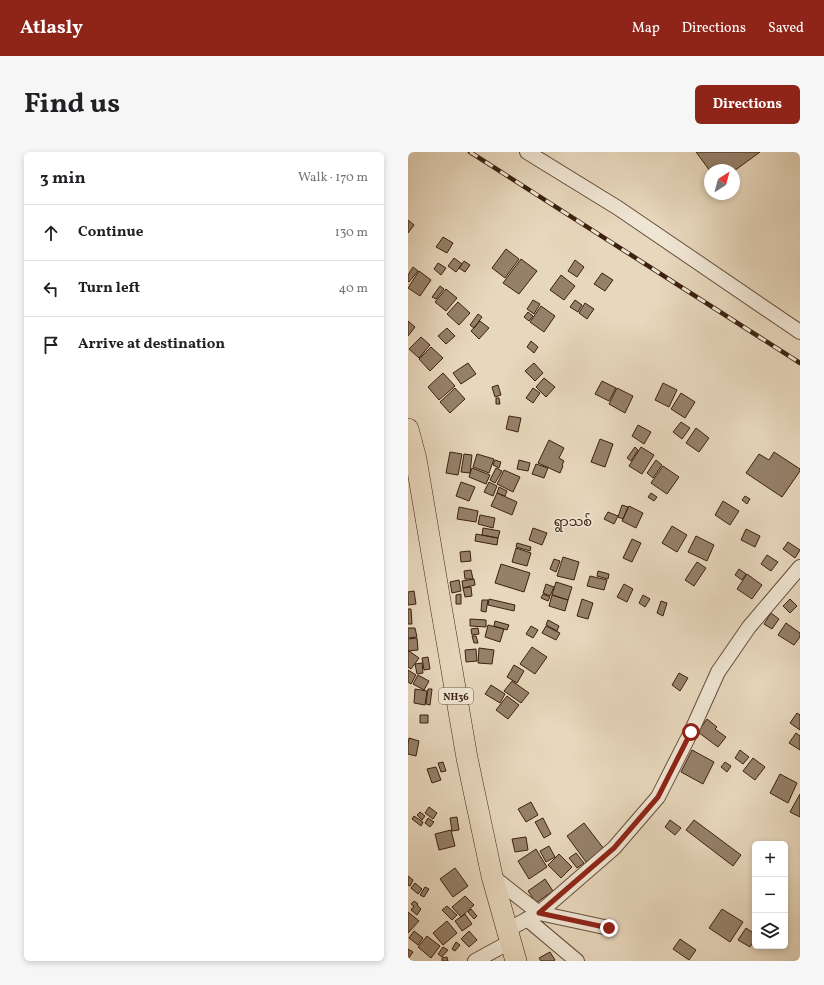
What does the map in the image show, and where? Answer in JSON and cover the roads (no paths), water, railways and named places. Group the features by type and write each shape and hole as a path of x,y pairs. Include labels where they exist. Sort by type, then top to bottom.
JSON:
{"highway":[{"name":"NH36","path":"408,429 416,459 467,758 492,876 511,944"}],"street":[{"path":"527,152 618,208 800,332"},
{"path":"475,961 511,944 533,916 614,848 658,797 691,732 718,672 749,627 800,567"},
{"path":"492,876 577,961"},
{"path":"533,916 609,928"}],"railway":[{"path":"470,152 800,363"}],"district":[{"name":"ရွာသစ်","path":"573,521"}]}
